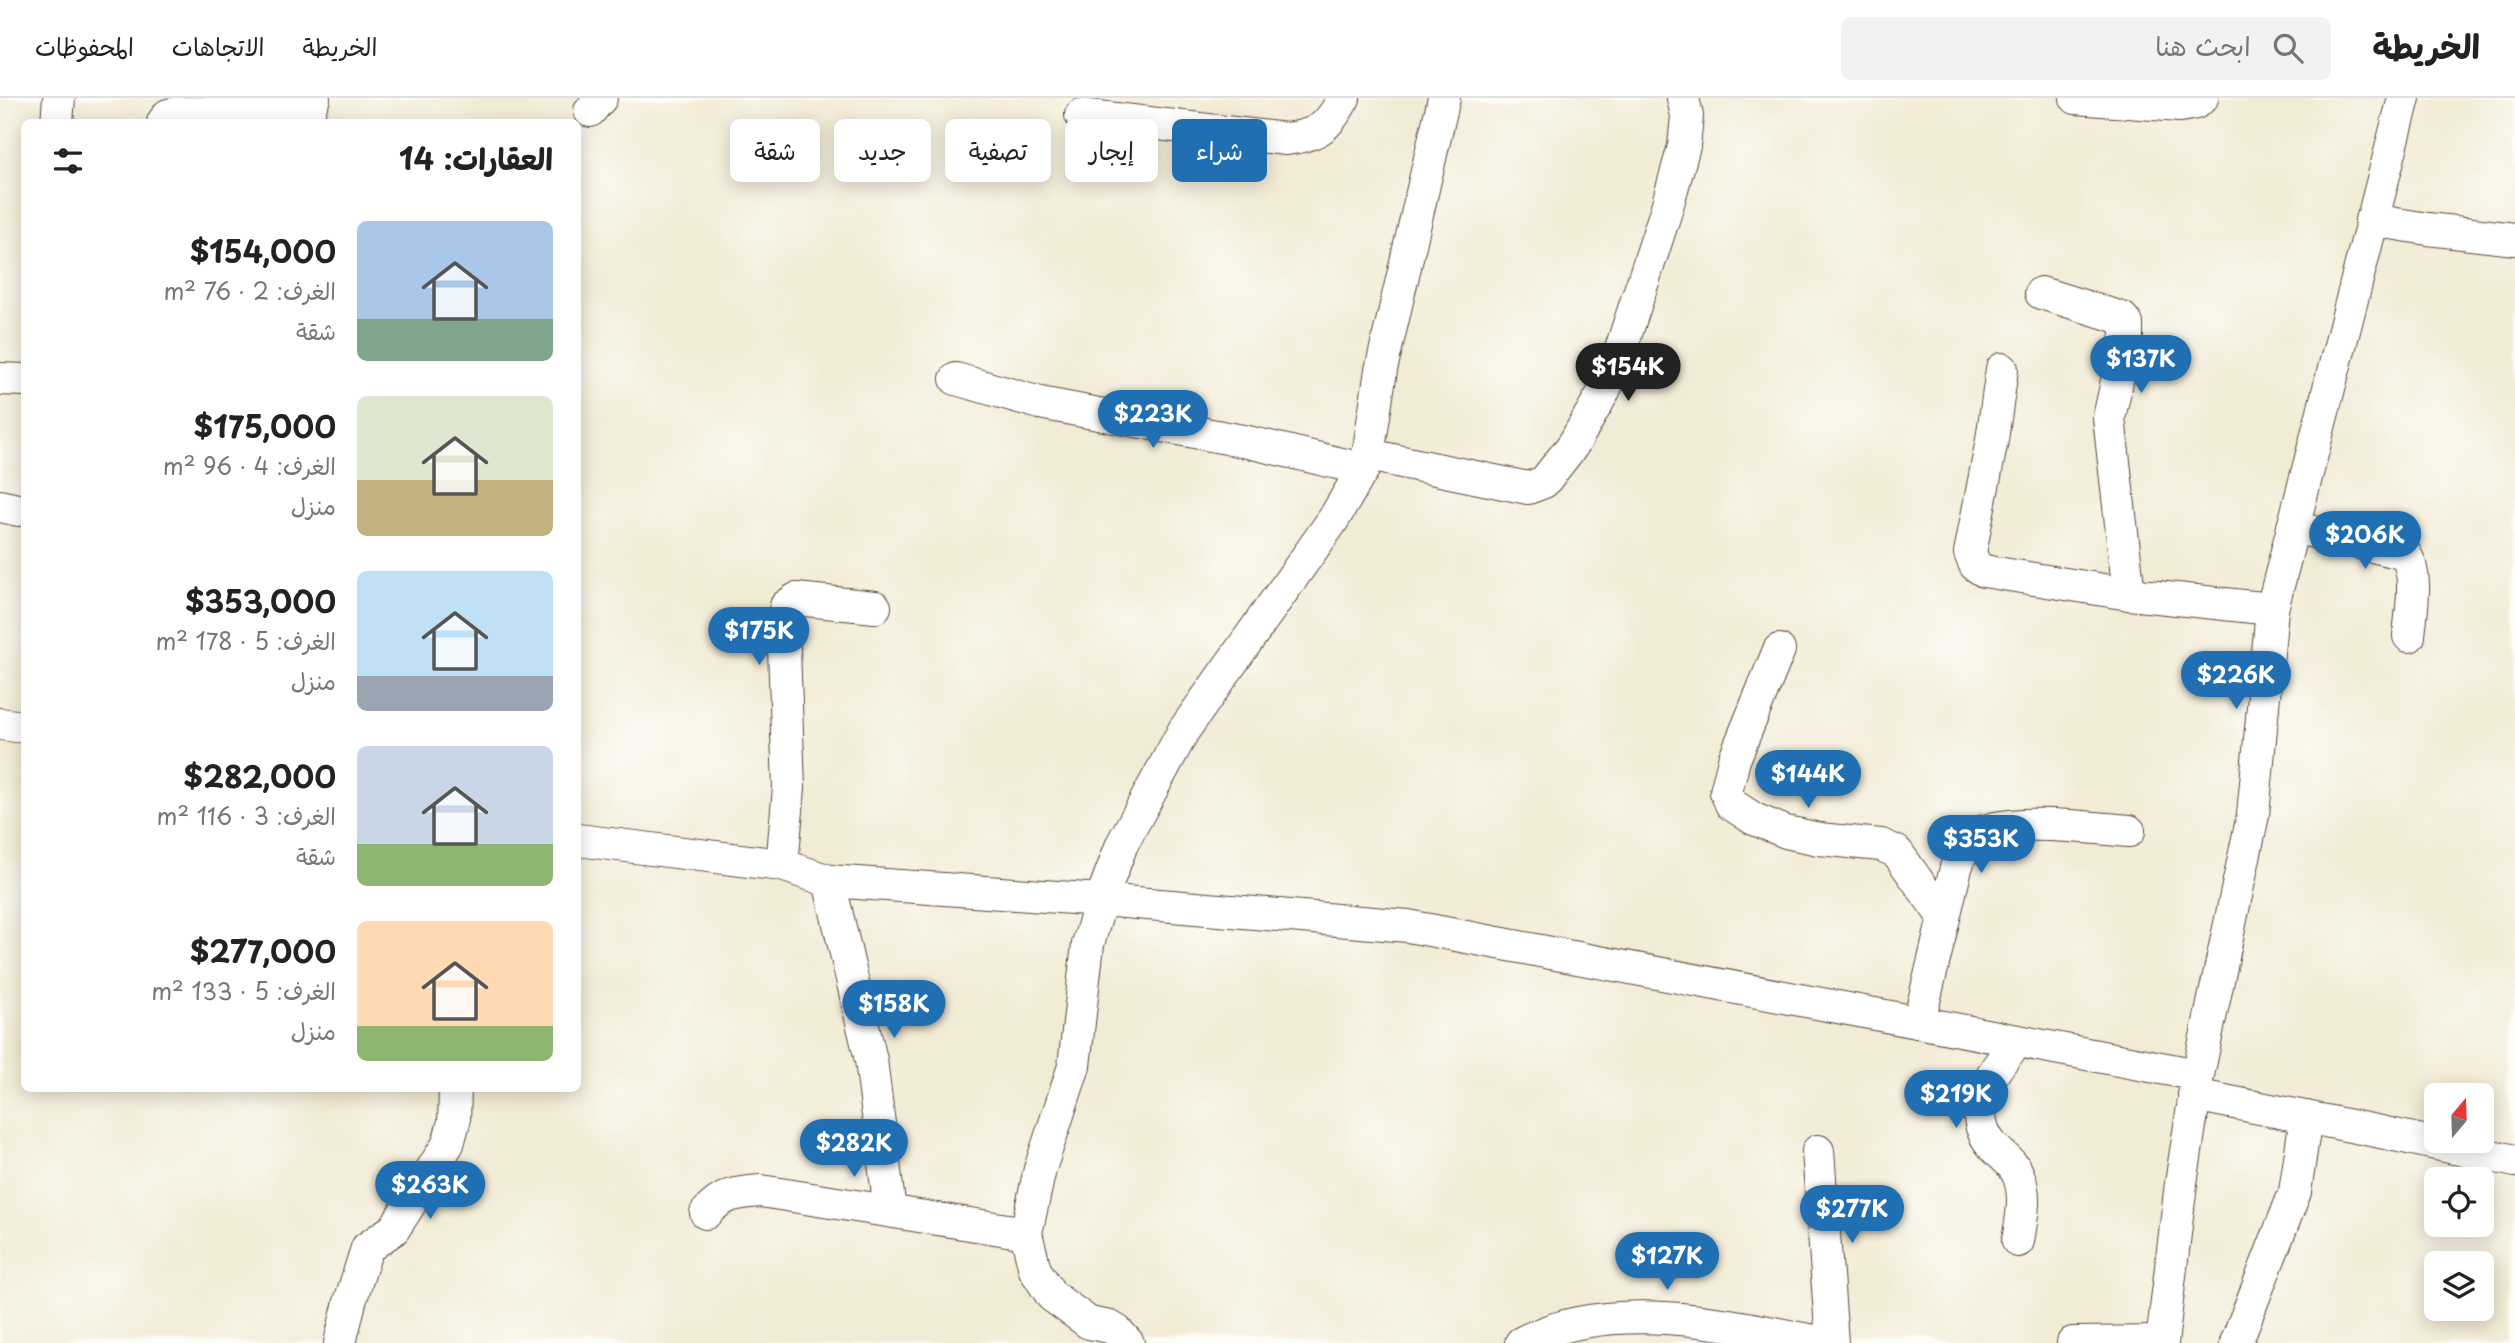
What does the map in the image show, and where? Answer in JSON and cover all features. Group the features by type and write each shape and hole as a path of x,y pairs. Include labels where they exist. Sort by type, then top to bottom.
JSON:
{"street":[{"path":"57,119 59,98"},
{"path":"165,119 168,115 176,113 305,111 314,98"},
{"path":"1081,115 1286,139 1317,132 1329,123 1344,98"},
{"path":"1128,1343 1110,1326 1089,1323 1052,1296 1035,1269 1026,1233 1040,1169 1074,1066 1088,944 1122,844 1184,730 1333,520 1366,462 1381,370 1444,98"},
{"path":"956,379 1040,403 1234,439 1528,488 1544,482 1558,467 1603,394 1634,312 1684,146 1687,116 1683,98"},
{"path":"2076,98 2180,106 2196,103 2202,98"},
{"path":"2073,1343 2162,1342 2179,1196 2196,1085 2253,815 2272,609 2404,98"},
{"path":"2371,220 2515,239"},
{"path":"2041,293 2122,317 2127,324 2109,418 2129,594"},
{"path":"2002,369 1992,440 1970,553 1975,565 1984,571 2129,594 2272,609"},
{"path":"0,379 21,380"},
{"path":"2293,527 2405,554 2412,563 2413,576 2409,636"},
{"path":"782,865 789,788 783,621 786,606 796,599 875,607"},
{"path":"1779,650 1734,760 1726,792 1731,804 1754,819 1786,832 1819,839 1881,845 1897,852 1944,918"},
{"path":"1919,1022 1956,868 1972,837 1990,829 2014,825 2129,831"},
{"path":"581,840 782,865 829,881 1101,900 1408,926 2018,1041 2196,1085 2306,1117 2515,1161"},
{"path":"829,881 871,1060 890,1211"},
{"path":"2018,1041 1997,1065 1985,1087 1979,1116 1990,1144 2011,1162 2019,1175 2023,1190 2018,1241"},
{"path":"340,1343 367,1248 394,1229 448,1144 454,1122 454,1092"},
{"path":"2236,1343 2295,1192 2306,1117"},
{"path":"1818,1151 1832,1343"},
{"path":"706,1213 718,1200 761,1191 1026,1233"},
{"path":"1521,1343 1541,1334 1585,1323 1678,1318 1747,1327 1823,1343"}]}
